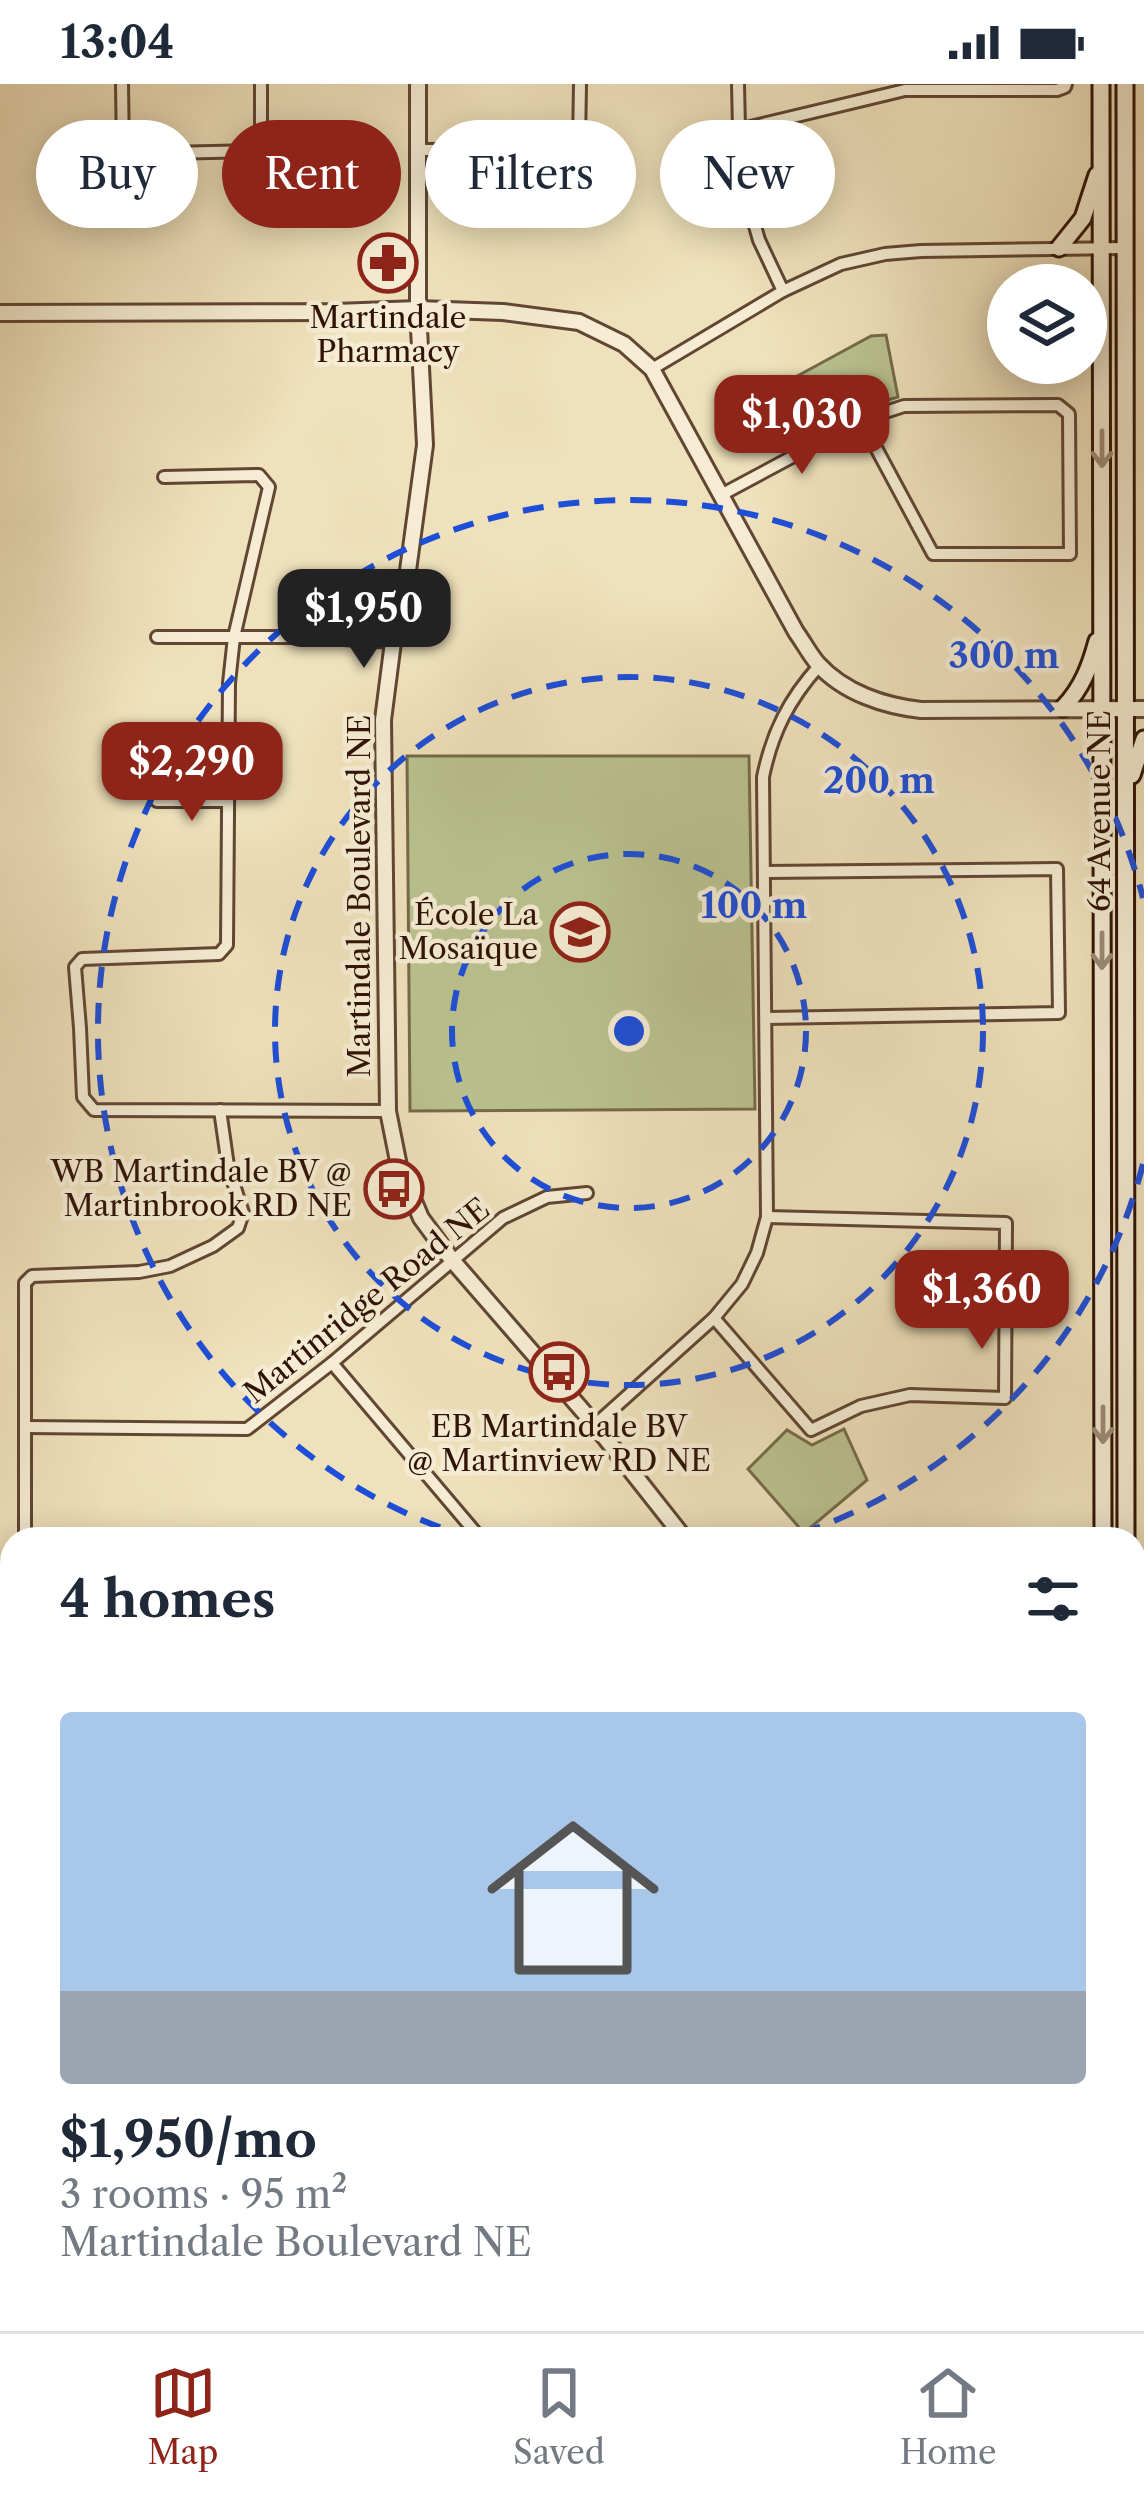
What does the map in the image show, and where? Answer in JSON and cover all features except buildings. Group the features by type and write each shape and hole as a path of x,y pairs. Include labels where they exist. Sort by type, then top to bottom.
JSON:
{"main road":[{"name":"64 Avenue NE","path":"1101,84 1103,1527"},
{"name":"64 Avenue NE","path":"1125,84 1136,709 1127,795 1126,1527"},
{"path":"1058,248 1083,218 1101,161"},
{"path":"1063,708 1090,668 1103,620"},
{"path":"1127,795 1144,739"}],"street":[{"path":"122,84 123,154 261,151 261,84"},
{"name":"Martindale Boulevard NE","path":"418,84 418,309 424,454 383,720 388,1111 399,1166 422,1218 675,1527"},
{"path":"418,150 572,149 579,144 580,84"},
{"path":"738,84 738,120"},
{"path":"777,120 905,87 1057,90 1066,84"},
{"path":"755,228 783,291"},
{"path":"652,369 783,291 842,264 885,254 1126,248"},
{"path":"0,314 418,309 503,312 579,322 624,344 652,369 796,632 819,666 841,682 894,707 921,710 1136,709"},
{"path":"721,495 861,420 904,406 1058,405 1069,415 1070,554 933,554 861,420"},
{"path":"164,477 259,475 269,488 234,637 229,683 227,945 219,954 82,959 75,967 82,1097 94,1110 388,1111"},
{"path":"157,637 393,642"},
{"path":"595,1425 714,1318 742,1284 757,1253 767,1217 763,777 782,717 819,666"},
{"path":"157,801 227,801"},
{"path":"766,872 1057,869 1058,941 1058,1013 767,1018"},
{"path":"25,1527 25,1283 32,1276 139,1272 170,1266 238,1228 243,1213 227,1166 220,1110"},
{"name":"Martinridge Road NE","path":"25,1427 248,1429 503,1219 547,1197 587,1192"},
{"path":"714,1318 811,1430 861,1406 910,1395 1005,1398 1006,1222 767,1217"},
{"path":"332,1364 472,1527"}],"green space":[{"path":"886,335 898,397 859,409 793,443 766,393 871,336"},
{"name":"École La Mosaïque","path":"407,756 749,756 755,1109 410,1111"},
{"path":"844,1429 867,1480 811,1527 799,1527 748,1469 787,1430 812,1445"}],"place":[{"name":"Martindale Pharmacy","path":"388,263"},
{"name":"École La Mosaïque","path":"580,932"},
{"name":"WB Martindale BV @ Martinbrook RD NE","path":"394,1189"},
{"name":"EB Martindale BV @ Martinview RD NE","path":"559,1372"}]}
